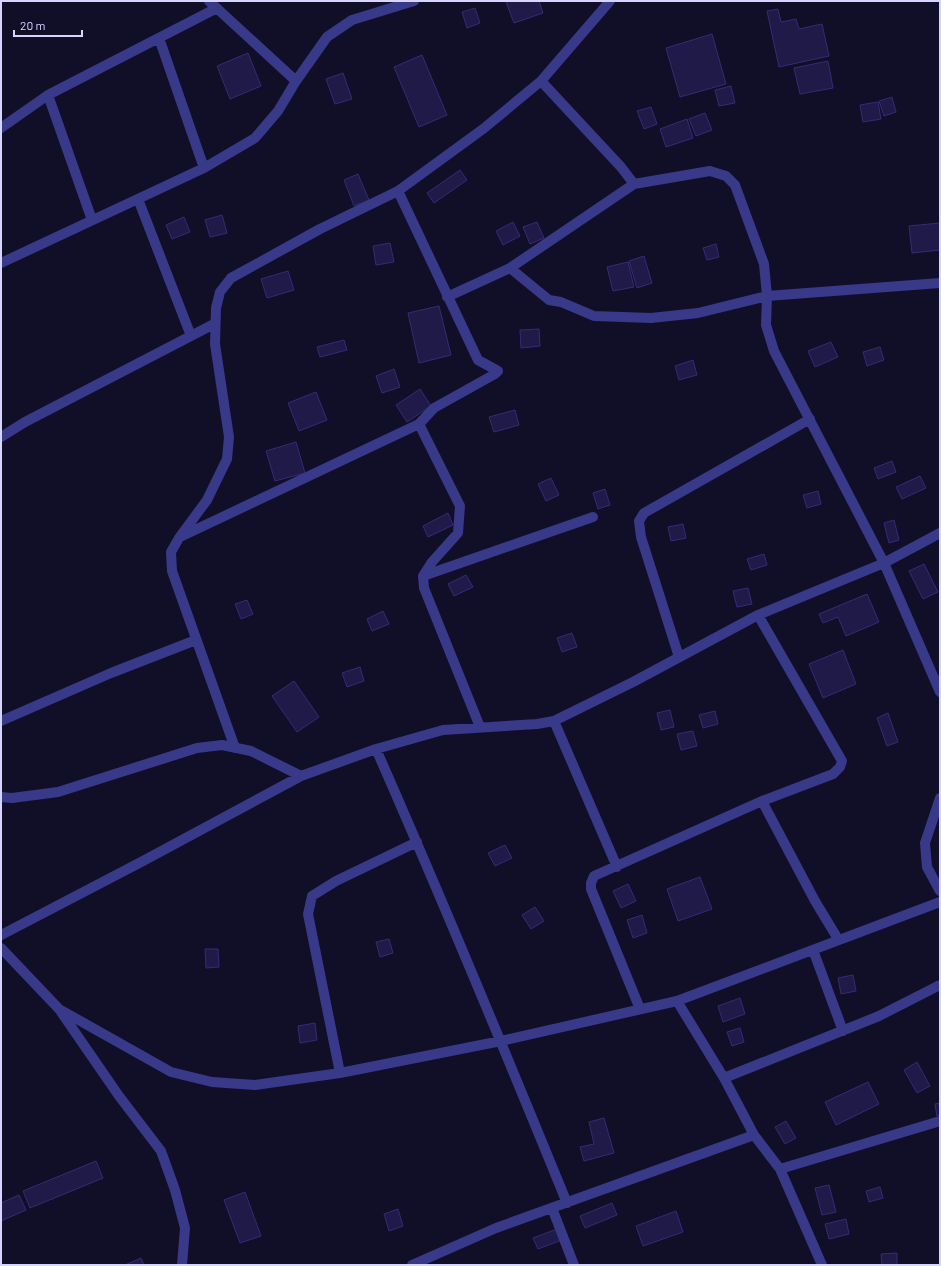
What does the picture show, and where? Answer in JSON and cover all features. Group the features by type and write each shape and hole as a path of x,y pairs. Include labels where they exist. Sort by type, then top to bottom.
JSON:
{"street":[{"path":"1,263 204,168 255,138 278,111 296,80 327,37 352,20 414,1"},
{"path":"235,748 172,570 171,552 179,538 207,500 227,459 229,437 215,344 214,324 220,292 231,278 320,229 398,191 483,128 541,81 610,1"},
{"path":"1,128 48,95 159,38 213,4 296,80"},
{"path":"159,38 204,168"},
{"path":"541,81 634,184"},
{"path":"48,95 92,220"},
{"path":"447,297 510,268 634,184 710,170 726,176 735,185 764,264 767,296 766,325 774,351 884,563 940,692"},
{"path":"179,538 418,424 434,408 498,371 478,360 398,191"},
{"path":"138,199 191,336"},
{"path":"510,268 549,300 561,302 594,316 651,318 698,313 767,296 940,283"},
{"path":"1,437 25,422 214,324"},
{"path":"679,658 641,537 639,521 644,513 810,419"},
{"path":"418,424 460,506 458,533 432,562 423,576 424,588 480,727"},
{"path":"423,576 593,517"},
{"path":"1,935 301,776 376,749 443,730 537,724 554,721 633,682 758,615 884,563 940,533"},
{"path":"640,1009 591,889 591,883 594,876 762,801 833,774 840,767 842,761 758,615"},
{"path":"1,721 111,673 196,640"},
{"path":"554,721 617,866"},
{"path":"1,797 12,798 58,792 197,748 222,745 251,751 301,776"},
{"path":"376,749 501,1041 567,1203"},
{"path":"940,798 925,843 927,866 940,891"},
{"path":"762,801 812,895 838,940"},
{"path":"340,1073 308,914 312,896 336,881 417,842"},
{"path":"59,1009 171,1072 212,1082 255,1085 340,1073 501,1041 677,1002 940,902"},
{"path":"1,948 59,1009 119,1096 161,1151 175,1190 185,1228 182,1265"},
{"path":"813,950 843,1031"},
{"path":"724,1078 880,1016 940,985"},
{"path":"677,1002 724,1078 754,1135 780,1169 822,1265"},
{"path":"780,1169 940,1121"},
{"path":"412,1265 496,1228 754,1135"},
{"path":"552,1208 574,1265"}],"building":[{"path":"539,1 543,13 514,23 506,2"},
{"path":"475,8 480,23 467,28 462,12"},
{"path":"778,9 781,22 796,19 799,29 822,24 829,56 779,67 767,11"},
{"path":"712,34 726,84 680,97 666,48"},
{"path":"248,53 261,86 230,99 217,66"},
{"path":"422,55 447,115 419,127 394,67"},
{"path":"828,61 833,88 800,94 794,68"},
{"path":"343,73 352,99 335,104 326,79"},
{"path":"731,86 735,103 719,106 715,90"},
{"path":"892,97 896,112 884,116 879,101"},
{"path":"878,102 881,119 863,122 860,105"},
{"path":"651,107 657,124 644,129 637,111"},
{"path":"705,113 712,130 696,136 689,119"},
{"path":"687,119 693,138 666,147 660,129"},
{"path":"460,170 467,180 434,203 427,193"},
{"path":"358,174 369,200 354,206 344,180"},
{"path":"222,215 227,233 210,237 205,220"},
{"path":"184,217 190,232 172,239 166,225"},
{"path":"513,222 520,236 503,245 496,231"},
{"path":"537,222 544,238 530,244 523,227"},
{"path":"940,223 940,250 912,253 909,226"},
{"path":"390,243 394,262 376,265 373,246"},
{"path":"716,244 719,257 707,260 703,248"},
{"path":"644,256 652,283 637,288 629,261"},
{"path":"628,262 634,287 613,291 607,267"},
{"path":"288,271 294,290 267,298 261,279"},
{"path":"439,306 451,355 419,363 408,313"},
{"path":"539,329 540,346 521,348 520,330"},
{"path":"344,340 347,350 320,357 317,347"},
{"path":"831,342 838,357 815,367 808,351"},
{"path":"880,347 884,360 867,366 863,352"},
{"path":"693,360 697,375 679,380 675,366"},
{"path":"394,369 400,387 382,393 376,376"},
{"path":"420,389 431,406 407,422 396,405"},
{"path":"316,392 327,420 299,431 288,403"},
{"path":"515,410 519,425 494,432 489,417"},
{"path":"296,442 305,473 275,481 266,451"},
{"path":"892,461 896,472 878,479 874,468"},
{"path":"920,476 926,488 902,499 896,487"},
{"path":"551,478 559,495 546,501 538,484"},
{"path":"605,489 610,505 598,509 593,493"},
{"path":"818,491 821,504 807,508 803,495"},
{"path":"448,513 453,525 428,537 423,526"},
{"path":"894,520 899,540 889,543 884,523"},
{"path":"683,524 686,538 671,541 668,527"},
{"path":"764,554 767,565 751,570 747,559"},
{"path":"924,564 938,592 923,599 909,571"},
{"path":"466,575 473,587 454,596 448,584"},
{"path":"748,588 752,604 737,607 733,591"},
{"path":"867,594 879,622 846,636 838,617 823,623 819,614"},
{"path":"247,600 253,614 241,619 235,604"},
{"path":"383,611 389,624 372,631 367,619"},
{"path":"572,633 577,647 562,652 557,638"},
{"path":"843,650 856,684 823,698 809,664"},
{"path":"360,667 364,681 347,687 342,673"},
{"path":"294,681 319,717 297,732 272,696"},
{"path":"670,710 674,727 661,730 657,713"},
{"path":"715,711 718,724 703,728 699,715"},
{"path":"888,713 898,742 887,746 877,718"},
{"path":"693,731 697,746 681,750 677,734"},
{"path":"505,845 512,858 495,866 488,853"},
{"path":"700,877 712,909 678,921 667,889"},
{"path":"628,884 636,901 621,908 613,891"},
{"path":"535,907 544,921 531,929 522,915"},
{"path":"642,915 647,933 633,938 627,920"},
{"path":"389,939 393,953 380,957 376,942"},
{"path":"205,949 218,949 219,967 206,968"},
{"path":"853,975 856,991 841,994 838,978"},
{"path":"740,998 745,1014 723,1022 718,1006"},
{"path":"315,1023 317,1040 300,1043 298,1026"},
{"path":"740,1028 744,1042 732,1046 727,1032"},
{"path":"917,1062 930,1086 917,1093 904,1070"},
{"path":"868,1082 879,1104 836,1125 825,1102"},
{"path":"940,1103 940,1115 937,1116 935,1104"},
{"path":"604,1118 614,1153 584,1161 580,1147 594,1144 589,1122"},
{"path":"786,1121 796,1138 785,1144 775,1127"},
{"path":"96,1161 103,1178 30,1208 23,1191"},
{"path":"829,1185 836,1212 822,1215 815,1188"},
{"path":"880,1187 883,1198 869,1202 866,1191"},
{"path":"245,1192 261,1236 240,1243 224,1200"},
{"path":"19,1195 26,1210 1,1221 1,1203"},
{"path":"612,1203 617,1215 585,1228 580,1216"},
{"path":"398,1209 403,1226 389,1231 384,1214"},
{"path":"676,1211 683,1232 643,1246 636,1226"},
{"path":"846,1219 849,1234 829,1239 825,1224"},
{"path":"557,1229 562,1240 538,1249 533,1238"},
{"path":"897,1253 897,1265 882,1265 881,1254"},
{"path":"141,1258 144,1265 125,1265"}]}
